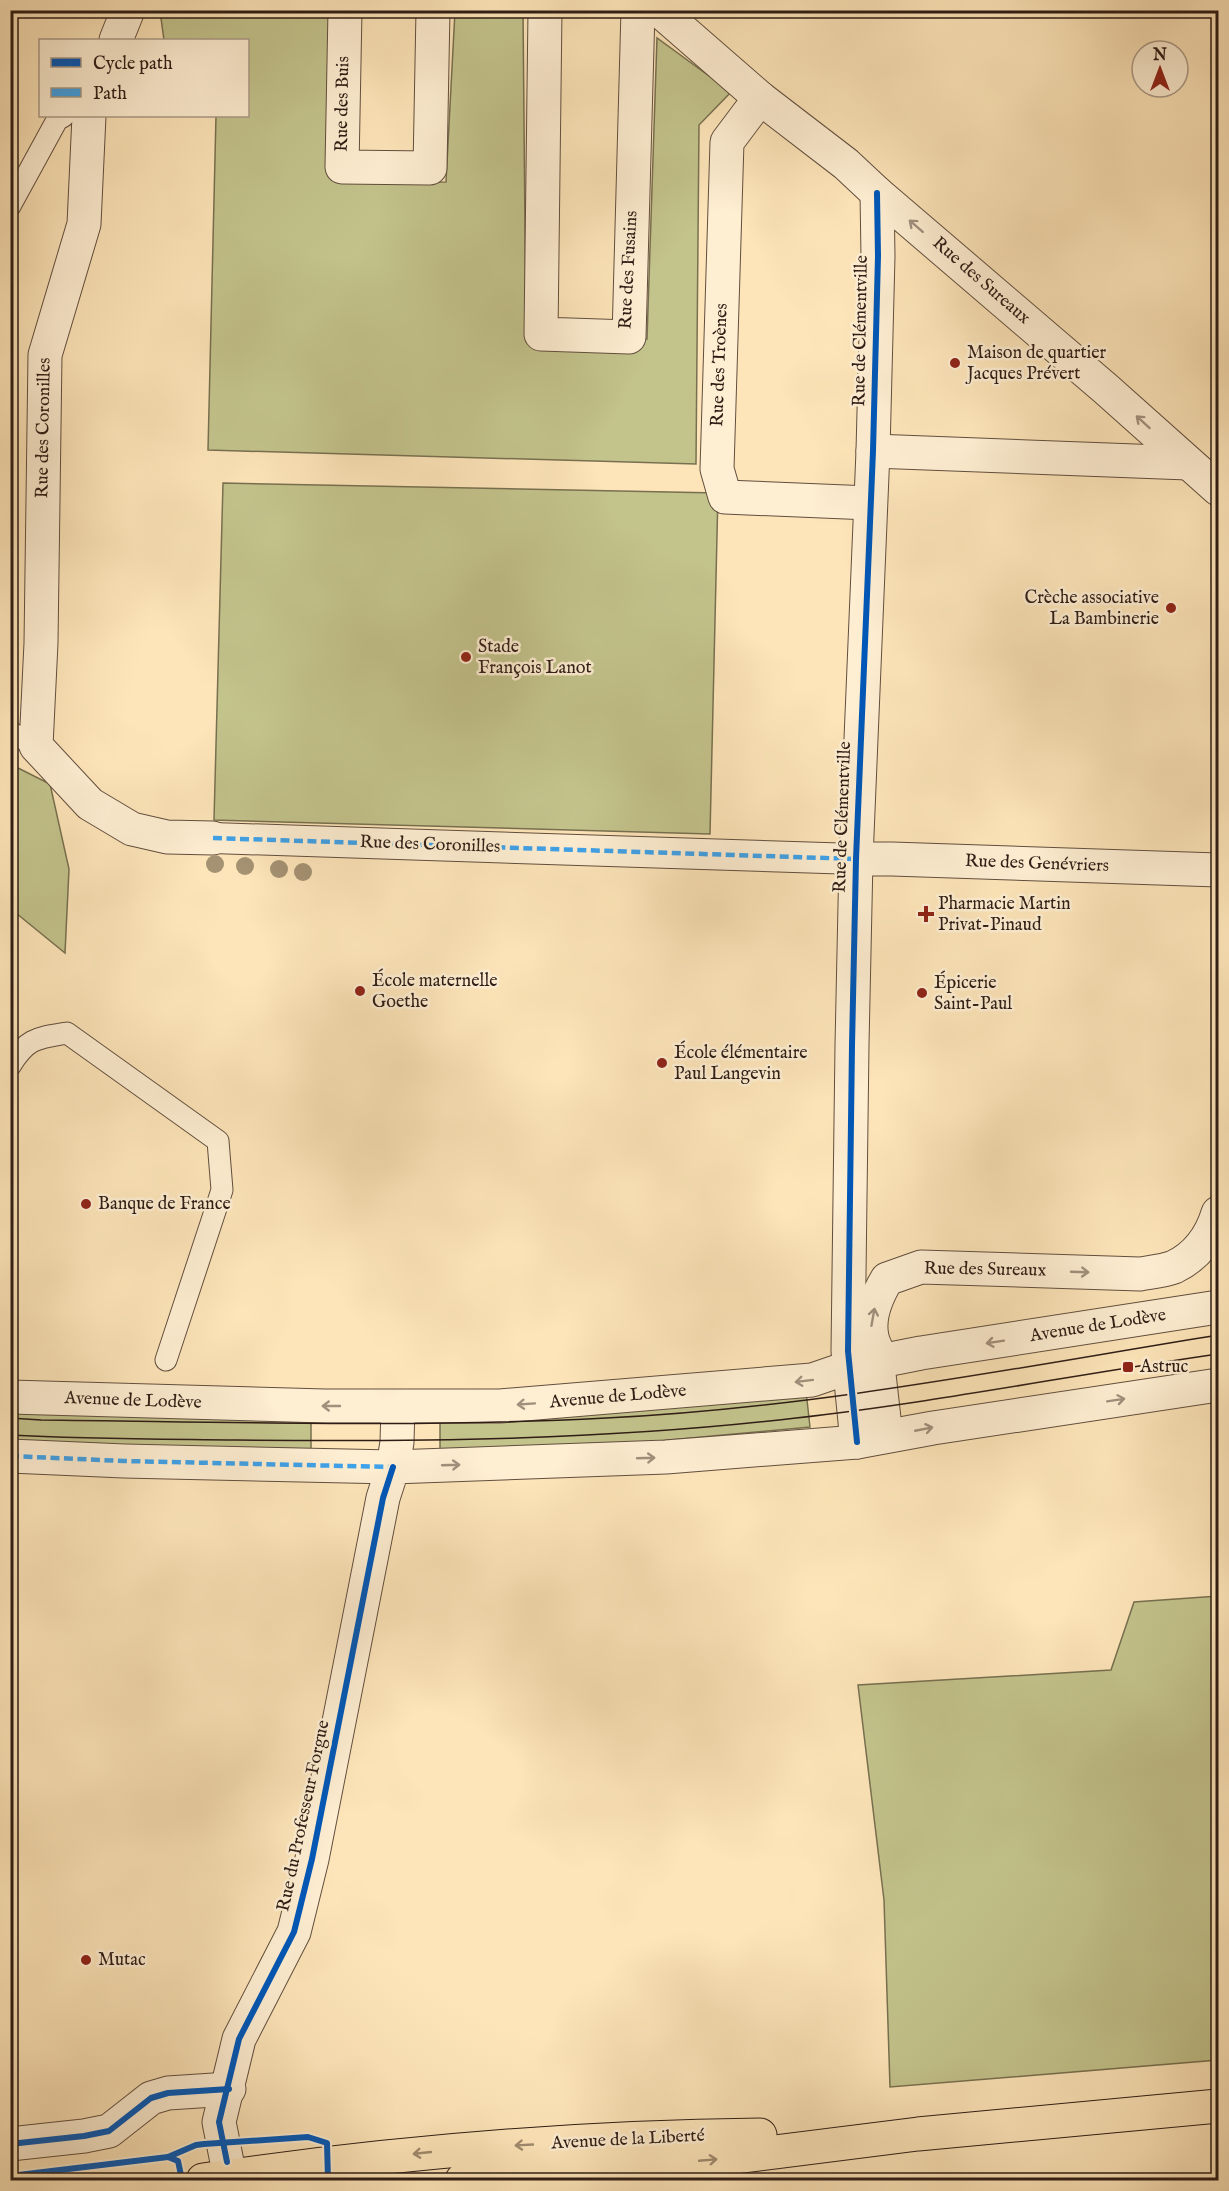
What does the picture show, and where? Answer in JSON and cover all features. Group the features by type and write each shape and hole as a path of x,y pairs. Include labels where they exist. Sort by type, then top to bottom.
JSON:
{"main road":[{"name":"Avenue de la Liberté","path":"462,2181 712,2160 918,2134 1218,2106"},
{"name":"Avenue de la Liberté","path":"225,2175 480,2147 731,2135 918,2134"}],"street":[{"path":"116,39 128,10"},
{"name":"Rue des Buis","path":"345,10 342,167 430,168 433,10"},
{"name":"Rue des Fusains","path":"545,10 541,334 629,337 638,10"},
{"path":"659,10 760,98 846,164 877,193"},
{"name":"Rue des Troènes","path":"760,98 727,142 717,469 725,497 870,502"},
{"name":"Rue des Coronilles","path":"89,117 84,224 45,355 40,643 23,739 90,804 132,829 167,837 856,859"},
{"name":"Rue de Clémentville","path":"863,1364 848,1330 856,859 873,451 878,256 877,193"},
{"name":"Rue des Sureaux","path":"877,193 1106,389 1218,489"},
{"path":"873,451 1188,463"},
{"name":"Rue des Genévriers","path":"856,859 1218,870"},
{"name":"Rue des Sureaux","path":"872,1439 863,1364 876,1348 870,1337 871,1320 877,1295 887,1279 921,1267 1140,1274 1173,1267 1199,1250 1214,1228 1218,1212"},
{"name":"Avenue de Lodève","path":"10,1397 398,1407 500,1406 812,1380 863,1364 1218,1307"},
{"path":"10,1456 393,1467 666,1457 872,1439 1218,1385"},
{"name":"Rue du Professeur Forgue","path":"225,2175 219,2122 229,2089 239,2039 294,1932 312,1859 383,1498 393,1467 397,1442 398,1407"},
{"path":"10,2144 109,2131 151,2098 168,2093 229,2089"}],"lane":[{"path":"10,206 57,120 62,117"},
{"path":"10,1066 18,1054 36,1038 67,1033 218,1141 222,1191 166,1360"}],"green space":[{"path":"160,11 332,11 345,183 446,182 455,11 523,11 526,340 647,339 657,38 731,92 699,125 696,464 208,450 216,117 249,117 249,39 164,39"},
{"name":"Stade François Lanot","path":"223,483 718,493 710,834 214,820"},
{"path":"10,764 50,784 69,869 65,953 11,909"},
{"path":"806,1391 810,1427 615,1445 440,1452 440,1417"},
{"path":"10,1409 311,1416 311,1449 11,1443"},
{"path":"1218,1596 1218,2060 890,2087 884,1900 858,1685 1111,1670 1134,1602"}],"tram line":[{"path":"10,1418 394,1424 535,1421 683,1413 913,1385 1218,1335"},
{"path":"10,1435 306,1441 446,1440 656,1431 849,1411 1218,1354"}],"marked path":[{"path":"213,838 856,859"},
{"path":"10,1456 393,1467"}],"cycle path":[{"path":"857,1442 848,1351 852,1045 856,859 873,451 878,256 877,193"},
{"path":"227,2162 219,2122 239,2039 294,1932 312,1859 383,1498 393,1467"},
{"path":"10,2144 109,2131 151,2098 168,2093 229,2089"},
{"path":"182,2180 178,2161 168,2157 196,2145 308,2137 327,2143 328,2180"},
{"path":"10,2176 168,2157"}],"place":[{"name":"Maison de quartier Jacques Prévert","path":"955,363"},
{"name":"Crèche associative La Bambinerie","path":"1171,608"},
{"name":"Stade François Lanot","path":"466,657"},
{"name":"Pharmacie Martin Privat-Pinaud","path":"926,914"},
{"name":"École maternelle Goethe","path":"360,991"},
{"name":"Épicerie Saint-Paul","path":"922,993"},
{"name":"École élémentaire Paul Langevin","path":"662,1063"},
{"name":"Banque de France","path":"86,1204"},
{"name":"Astruc","path":"1128,1367"},
{"name":"Mutac","path":"86,1960"}]}
